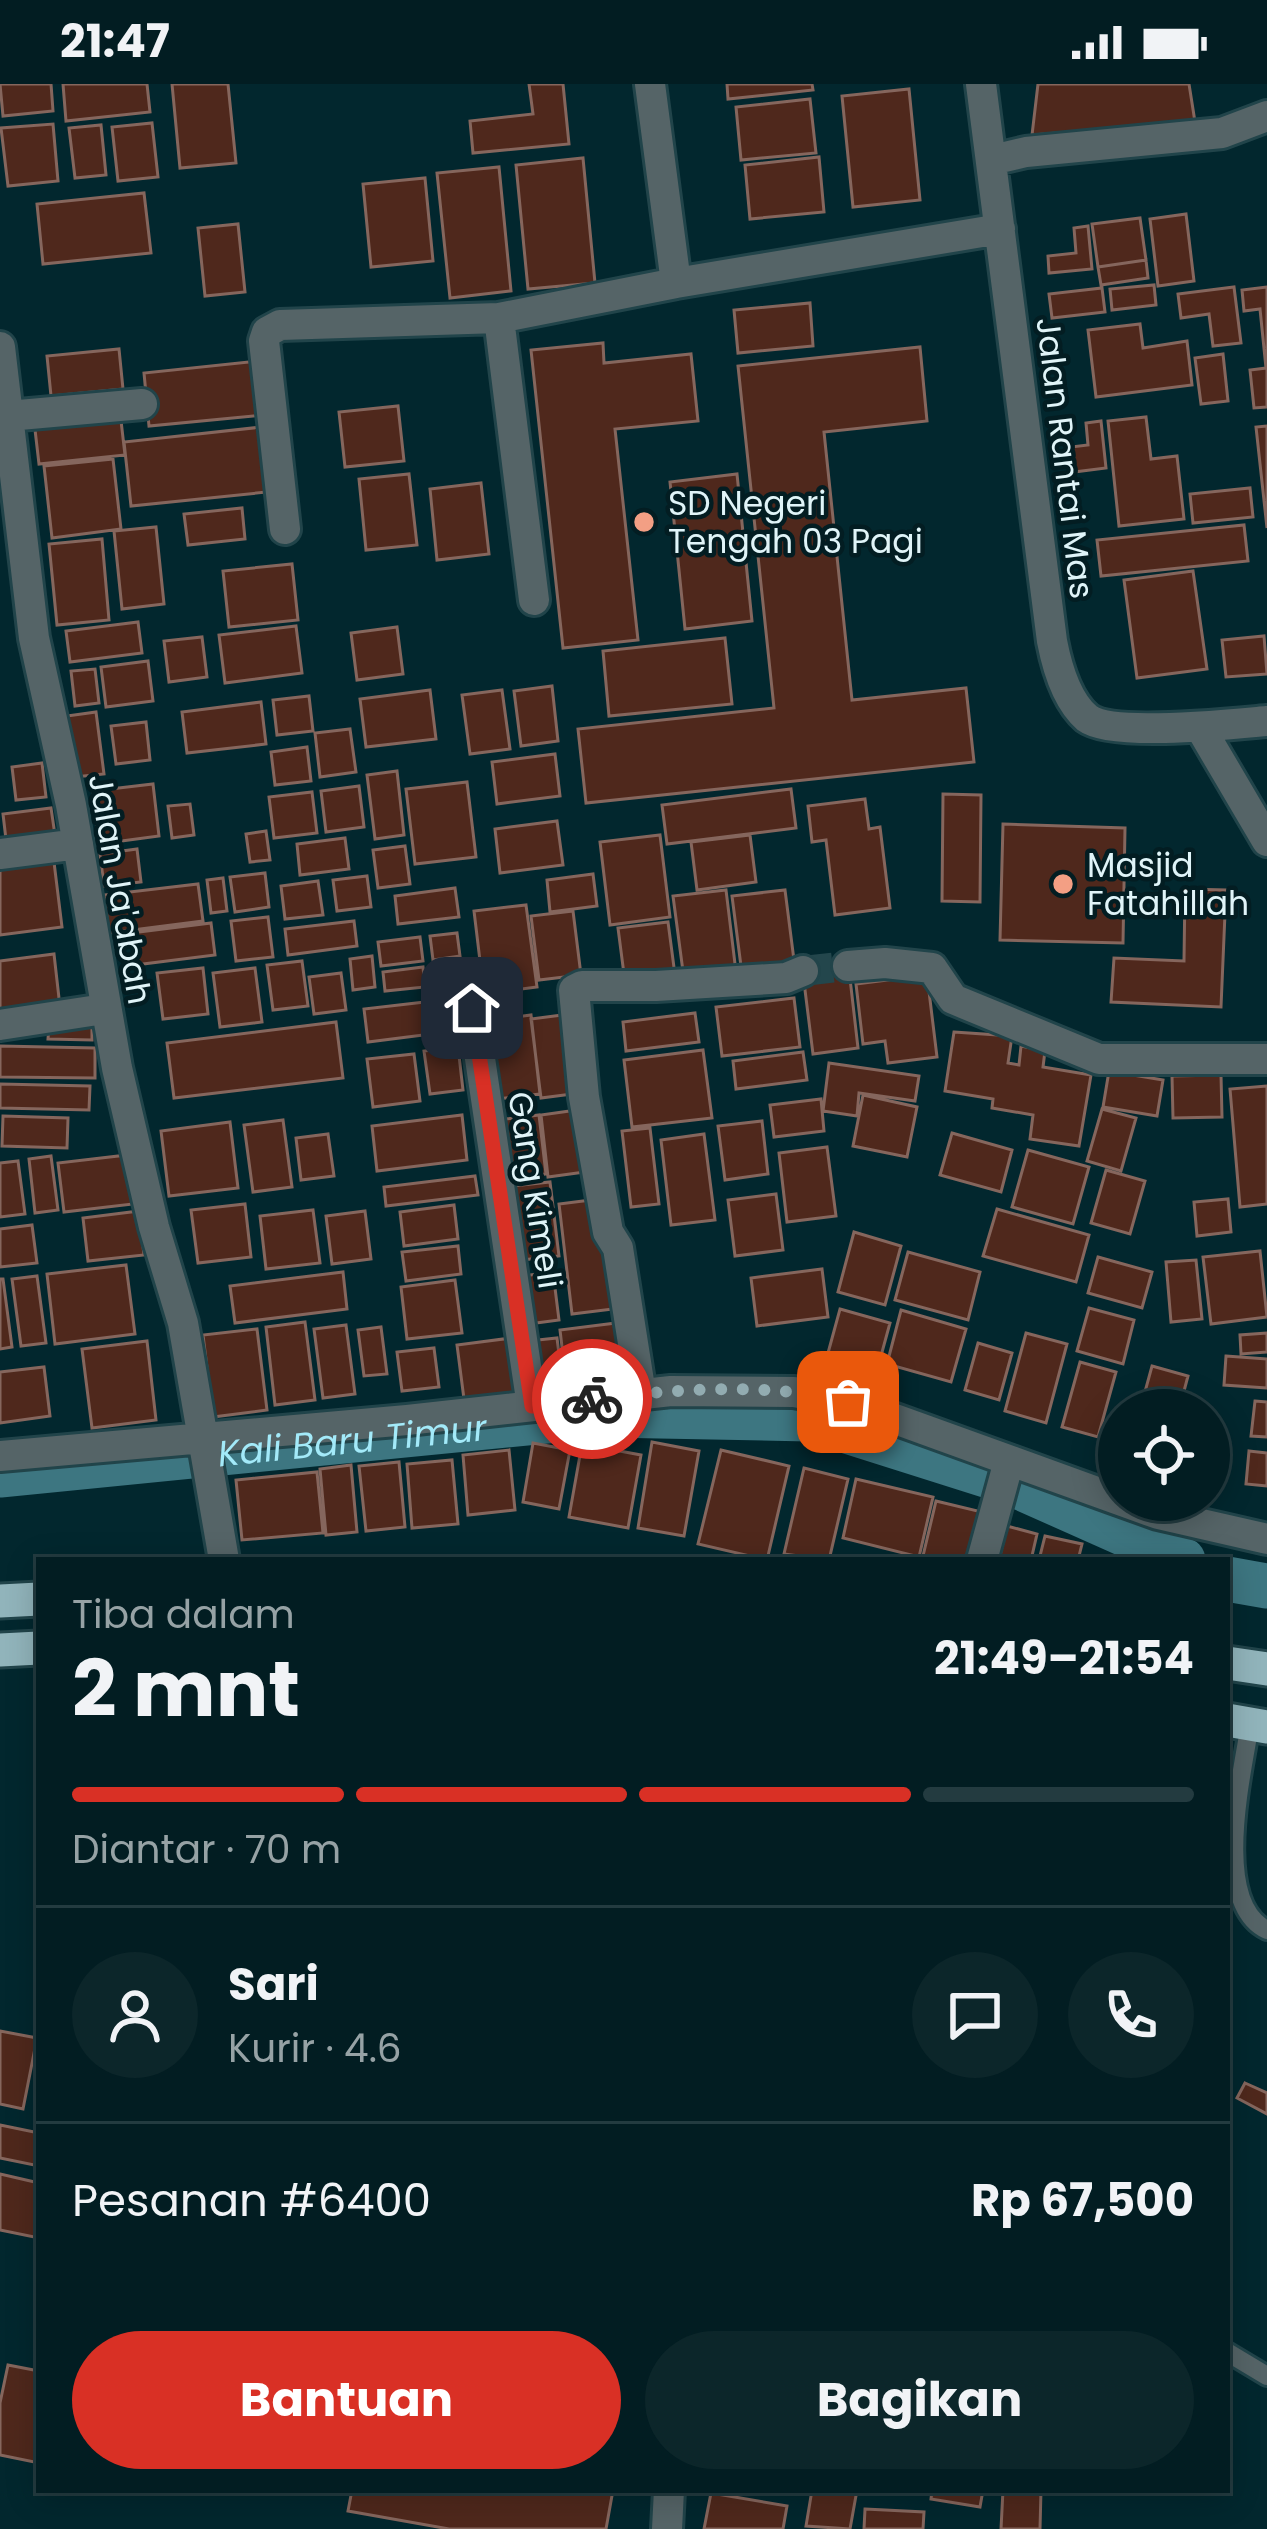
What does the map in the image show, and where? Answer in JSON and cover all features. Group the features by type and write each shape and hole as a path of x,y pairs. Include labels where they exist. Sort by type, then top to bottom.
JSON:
{"highway":[{"path":"0,1601 36,1599"},
{"path":"0,1650 36,1648"},
{"path":"1230,1663 1267,1669"}],"street":[{"path":"650,84 676,283"},
{"name":"Jalan Rantai Mas","path":"981,84 1052,641 1061,676 1090,720 1108,725 1200,727"},
{"path":"992,160 1026,152 1222,133 1267,116"},
{"path":"285,530 264,341 267,332 280,325 499,318 1000,229"},
{"path":"499,318 534,600"},
{"name":"Jalan Ja'abah","path":"0,347 34,638 78,844 104,1009 154,1227 183,1323 224,1557"},
{"path":"8,416 142,404"},
{"path":"1267,721 1200,727 1267,841"},
{"path":"0,854 78,844"},
{"path":"848,966 885,963 932,968 953,999 1099,1058 1267,1059"},
{"path":"641,1394 618,1248 608,1232 588,1119 574,990 786,978 803,971"},
{"name":"Gang Kimeli","path":"469,985 532,1406"},
{"path":"0,1025 104,1009"},
{"path":"0,1456 206,1442 641,1394 744,1390 822,1395 1008,1466 1098,1494"},
{"path":"983,1557 1008,1466"},
{"path":"1189,1521 1267,1539"},
{"path":"667,2529 669,2493"}],"lane":[{"path":"1248,1724 1233,1873 1242,1908 1267,1930"},
{"path":"1230,2355 1267,2376"}],"building":[{"path":"0,84 51,84 53,111 3,116"},
{"path":"63,84 147,84 150,112 66,121"},
{"path":"172,84 228,84 236,163 180,168"},
{"path":"529,84 563,84 569,144 473,153 470,121 533,114"},
{"path":"727,84 812,84 813,90 728,99"},
{"path":"1038,84 1189,84 1195,122 1032,135"},
{"path":"909,89 920,200 853,207 842,96"},
{"path":"810,99 816,153 741,160 736,107"},
{"path":"152,123 158,177 118,181 112,127"},
{"path":"53,124 58,181 8,186 1,128"},
{"path":"101,125 106,175 75,178 69,128"},
{"path":"819,157 824,212 750,219 745,165"},
{"path":"583,158 595,283 528,289 516,165"},
{"path":"499,167 511,291 450,298 437,173"},
{"path":"425,178 433,261 371,267 363,184"},
{"path":"144,193 151,253 43,264 37,204"},
{"path":"1186,214 1194,281 1158,286 1150,219"},
{"path":"1140,218 1146,260 1098,267 1092,224"},
{"path":"238,224 245,292 205,296 198,228"},
{"path":"1088,226 1092,269 1049,273 1048,256 1076,253 1074,228"},
{"path":"1146,260 1148,278 1101,285 1098,267"},
{"path":"1154,285 1156,305 1112,310 1110,289"},
{"path":"1234,287 1241,343 1213,346 1209,314 1181,318 1178,294"},
{"path":"1267,287 1267,407 1254,408 1250,370 1266,368 1260,309 1244,311 1242,290"},
{"path":"1102,288 1105,312 1052,318 1049,294"},
{"path":"810,303 813,346 738,353 734,310"},
{"path":"1140,324 1143,348 1187,341 1192,385 1096,397 1088,330"},
{"path":"603,343 604,363 691,354 698,421 615,429 638,640 563,648 531,350"},
{"path":"920,347 927,421 824,432 852,700 966,688 974,762 586,803 578,729 774,708 738,366"},
{"path":"119,349 123,389 51,396 47,356"},
{"path":"1223,354 1228,401 1201,404 1195,358"},
{"path":"259,361 264,415 149,426 144,373"},
{"path":"398,406 404,461 345,467 339,412"},
{"path":"120,412 125,455 39,464 34,421"},
{"path":"1146,417 1151,459 1177,456 1184,519 1119,526 1108,421"},
{"path":"1101,421 1106,468 1074,472 1071,447 1088,445 1086,423"},
{"path":"271,426 277,491 131,506 124,442"},
{"path":"1267,426 1267,528 1256,427"},
{"path":"113,459 121,529 52,538 44,466"},
{"path":"409,474 417,545 366,550 359,479"},
{"path":"737,474 752,621 685,629 670,482"},
{"path":"481,483 489,554 437,560 430,489"},
{"path":"1250,488 1253,517 1193,523 1190,494"},
{"path":"242,508 245,539 188,545 184,514"},
{"path":"1244,525 1248,561 1101,576 1097,540"},
{"path":"156,527 164,604 122,609 114,531"},
{"path":"102,539 109,620 57,625 49,544"},
{"path":"292,564 298,620 229,627 223,571"},
{"path":"1193,571 1207,669 1137,678 1124,580"},
{"path":"138,622 142,653 70,662 66,631"},
{"path":"296,626 302,673 225,683 219,635"},
{"path":"397,627 403,674 357,680 351,633"},
{"path":"1264,636 1267,674 1226,677 1222,640"},
{"path":"202,637 207,677 169,682 164,641"},
{"path":"725,638 732,704 609,716 603,651"},
{"path":"148,661 153,701 106,707 101,667"},
{"path":"95,669 99,703 75,706 71,671"},
{"path":"552,686 558,741 521,746 514,691"},
{"path":"430,690 436,739 366,747 360,699"},
{"path":"502,690 510,749 470,754 462,695"},
{"path":"309,696 313,731 277,735 273,700"},
{"path":"261,702 266,744 187,753 182,712"},
{"path":"96,712 104,774 74,777 67,716"},
{"path":"146,722 150,760 116,764 111,726"},
{"path":"350,729 356,772 320,777 315,733"},
{"path":"307,747 311,781 275,785 271,752"},
{"path":"555,754 560,796 497,804 492,762"},
{"path":"42,763 46,797 16,800 12,767"},
{"path":"397,771 404,835 375,839 367,775"},
{"path":"467,782 476,857 415,864 406,789"},
{"path":"153,784 159,836 99,844 93,791"},
{"path":"359,786 364,827 326,832 321,791"},
{"path":"791,789 796,828 667,844 662,805"},
{"path":"312,792 317,833 274,838 269,797"},
{"path":"943,794 981,795 980,902 942,901"},
{"path":"865,799 869,829 880,827 890,908 835,915 826,840 812,842 808,806"},
{"path":"190,804 194,835 172,838 168,806"},
{"path":"51,808 56,842 7,848 3,814"},
{"path":"557,821 563,865 500,873 495,829"},
{"name":"Masjid Fatahillah","path":"1003,824 1125,828 1123,943 1000,940"},
{"path":"266,831 270,860 250,862 246,834"},
{"path":"660,835 670,917 610,925 600,842"},
{"path":"750,835 756,882 697,890 691,842"},
{"path":"345,838 349,869 300,875 297,844"},
{"path":"405,846 410,884 378,888 373,850"},
{"path":"137,849 141,882 104,886 100,854"},
{"path":"53,854 62,927 0,935 0,860"},
{"path":"265,873 269,907 235,912 230,877"},
{"path":"593,874 597,906 550,912 547,880"},
{"path":"367,876 371,907 337,911 333,880"},
{"path":"223,878 227,911 211,913 207,880"},
{"path":"318,881 323,915 285,919 281,886"},
{"path":"198,884 203,921 109,933 104,895"},
{"path":"455,888 459,917 398,924 395,896"},
{"path":"1185,889 1226,890 1221,1007 1111,1002 1114,958 1184,961"},
{"path":"726,890 736,972 684,979 673,896"},
{"path":"785,890 795,968 742,974 732,896"},
{"path":"526,905 537,987 484,994 474,911"},
{"path":"573,911 581,975 539,980 531,916"},
{"path":"268,917 273,957 236,961 231,921"},
{"path":"354,921 357,946 288,955 285,929"},
{"path":"668,922 675,975 625,982 618,928"},
{"path":"211,923 215,955 135,965 131,933"},
{"path":"457,933 460,956 433,960 430,936"},
{"path":"420,937 423,961 381,966 378,942"},
{"path":"54,954 60,1007 0,1014 0,961"},
{"path":"372,956 375,987 353,990 350,959"},
{"path":"302,961 308,1006 273,1010 267,965"},
{"path":"848,961 858,1048 813,1054 802,966"},
{"path":"423,967 425,987 385,991 383,972"},
{"path":"203,968 208,1014 163,1019 157,973"},
{"path":"255,968 262,1022 220,1027 213,973"},
{"path":"341,973 346,1010 314,1014 309,977"},
{"path":"927,975 937,1057 888,1063 885,1041 863,1044 856,984"},
{"path":"794,998 800,1047 722,1056 716,1007"},
{"path":"451,999 455,1031 368,1042 364,1009"},
{"path":"695,1013 699,1042 626,1051 623,1022"},
{"path":"570,1014 580,1093 541,1098 531,1019"},
{"path":"531,1015 540,1094 488,1100 478,1022"},
{"path":"336,1022 343,1078 174,1098 167,1043"},
{"path":"49,1025 92,1026 92,1040 48,1039"},
{"path":"954,1032 1012,1036 1008,1063 1019,1065 1021,1046 1045,1051 1043,1067 1091,1075 1079,1146 1030,1139 1033,1115 992,1108 993,1099 945,1091"},
{"path":"0,1046 95,1048 95,1078 0,1077"},
{"path":"458,1047 463,1090 430,1094 424,1051"},
{"path":"703,1050 712,1118 632,1127 624,1060"},
{"path":"803,1052 807,1080 736,1089 733,1061"},
{"path":"414,1054 420,1101 373,1107 367,1059"},
{"path":"829,1063 919,1076 915,1101 859,1093 857,1116 823,1111"},
{"path":"1109,1071 1163,1080 1157,1116 1103,1107"},
{"path":"1221,1075 1222,1117 1173,1118 1172,1076"},
{"path":"0,1084 90,1086 89,1110 0,1108"},
{"path":"1267,1086 1267,1204 1240,1207 1230,1089"},
{"path":"863,1095 917,1107 907,1157 853,1146"},
{"path":"821,1099 824,1131 774,1137 770,1105"},
{"path":"584,1109 592,1171 548,1177 541,1115"},
{"path":"1102,1109 1136,1118 1121,1171 1087,1161"},
{"path":"462,1115 467,1160 377,1171 372,1126"},
{"path":"539,1115 546,1174 497,1180 490,1121"},
{"path":"3,1116 68,1118 67,1148 2,1146"},
{"path":"283,1120 292,1187 253,1192 244,1125"},
{"path":"762,1121 768,1174 725,1180 718,1126"},
{"path":"230,1122 238,1188 169,1196 161,1131"},
{"path":"650,1128 659,1204 631,1207 622,1131"},
{"path":"952,1133 1012,1150 1001,1192 940,1175"},
{"path":"328,1134 334,1176 301,1180 296,1138"},
{"path":"704,1134 715,1220 671,1225 661,1140"},
{"path":"827,1147 836,1216 787,1222 779,1153"},
{"path":"1028,1150 1089,1167 1073,1224 1012,1207"},
{"path":"127,1155 133,1204 64,1212 58,1163"},
{"path":"51,1156 58,1210 35,1213 29,1159"},
{"path":"18,1161 25,1214 0,1217 0,1163"},
{"path":"1106,1170 1145,1181 1130,1234 1091,1223"},
{"path":"475,1176 478,1195 386,1206 384,1187"},
{"path":"550,1182 559,1256 512,1261 503,1187"},
{"path":"776,1194 783,1250 735,1256 728,1200"},
{"path":"599,1199 613,1309 572,1314 559,1204"},
{"path":"1228,1199 1231,1232 1197,1236 1194,1202"},
{"path":"245,1204 251,1257 198,1263 191,1210"},
{"path":"454,1205 458,1239 404,1246 400,1212"},
{"path":"997,1209 1089,1235 1076,1282 983,1256"},
{"path":"313,1210 320,1263 266,1269 260,1216"},
{"path":"139,1211 144,1255 88,1261 83,1218"},
{"path":"365,1211 371,1259 332,1264 326,1216"},
{"path":"32,1225 37,1263 0,1267 0,1229"},
{"path":"854,1232 901,1246 885,1305 838,1292"},
{"path":"458,1246 461,1274 406,1281 402,1252"},
{"path":"1260,1251 1267,1317 1211,1324 1203,1257"},
{"path":"908,1252 980,1272 968,1320 895,1300"},
{"path":"1098,1257 1152,1272 1142,1308 1088,1293"},
{"path":"1196,1260 1202,1319 1171,1322 1166,1262"},
{"path":"126,1265 135,1334 55,1344 47,1274"},
{"path":"822,1269 828,1317 757,1326 751,1278"},
{"path":"343,1272 347,1309 235,1323 230,1286"},
{"path":"553,1272 559,1320 521,1325 515,1277"},
{"path":"37,1276 46,1343 21,1346 12,1279"},
{"path":"0,1279 12,1347 0,1349"},
{"path":"455,1280 462,1333 407,1339 401,1287"},
{"path":"1089,1308 1134,1320 1123,1364 1077,1351"},
{"path":"840,1309 890,1323 878,1367 828,1353"},
{"path":"901,1310 966,1329 951,1382 887,1364"},
{"path":"305,1322 315,1400 275,1405 266,1327"},
{"path":"624,1322 630,1373 566,1381 560,1330"},
{"path":"346,1325 355,1394 323,1398 314,1329"},
{"path":"381,1327 387,1374 364,1376 358,1330"},
{"path":"257,1329 267,1410 213,1417 203,1335"},
{"path":"1026,1333 1067,1344 1046,1423 1005,1411"},
{"path":"1267,1333 1267,1352 1241,1354 1240,1335"},
{"path":"511,1338 518,1392 464,1399 457,1345"},
{"path":"557,1338 562,1379 533,1382 528,1341"},
{"path":"147,1341 156,1420 92,1428 82,1349"},
{"path":"978,1343 1012,1353 999,1400 965,1390"},
{"path":"434,1348 439,1387 402,1391 397,1352"},
{"path":"1226,1356 1267,1359 1267,1388 1224,1385"},
{"path":"1080,1362 1116,1372 1111,1389 1098,1389 1098,1437 1062,1427"},
{"path":"1152,1366 1188,1376 1185,1389 1146,1389"},
{"path":"44,1367 50,1416 0,1423 0,1372"},
{"path":"1255,1401 1267,1402 1267,1437 1251,1436"},
{"path":"652,1442 699,1451 684,1536 638,1528"},
{"path":"533,1443 570,1450 559,1509 523,1502"},
{"path":"582,1444 641,1455 628,1528 569,1517"},
{"path":"509,1450 515,1510 468,1515 463,1455"},
{"path":"721,1450 789,1466 768,1557 698,1544"},
{"path":"1249,1451 1267,1453 1267,1486 1246,1484"},
{"path":"452,1460 458,1524 412,1528 407,1464"},
{"path":"399,1462 405,1527 366,1531 359,1466"},
{"path":"351,1465 357,1532 326,1535 320,1469"},
{"path":"804,1468 848,1479 830,1557 784,1554"},
{"path":"317,1472 323,1533 242,1540 236,1480"},
{"path":"856,1479 933,1497 919,1557 843,1538"},
{"path":"936,1501 982,1512 972,1557 923,1556"},
{"path":"1007,1526 1037,1534 1032,1557 1000,1557"},
{"path":"1045,1536 1082,1544 1079,1557 1040,1557"},
{"path":"0,2031 36,2038 23,2109 0,2104"},
{"path":"1245,2083 1267,2093 1267,2114 1237,2098"},
{"path":"0,2125 36,2132 36,2165 0,2158"},
{"path":"0,2174 36,2182 36,2237 0,2230"},
{"path":"8,2365 36,2370 36,2462 0,2455 0,2403"},
{"path":"351,2493 612,2493 606,2529 449,2529 348,2511"},
{"path":"711,2493 787,2506 783,2529 704,2529"},
{"path":"812,2493 856,2493 850,2529 806,2526"},
{"path":"932,2493 982,2493 980,2507 931,2499"},
{"path":"1003,2493 1041,2493 1040,2529 1001,2529"},
{"path":"865,2509 924,2512 923,2529 864,2529"}],"waterway":[{"name":"Kali Baru Timur","path":"0,1475 607,1415 809,1419 1008,1482 1176,1557"},
{"name":"Kali Baru Timur","path":"1230,1580 1267,1586"}],"tunnel":[{"path":"803,971 848,966"}],"way so far":[{"path":"592,1399 744,1390 822,1395 848,1402"}],"place":[{"name":"SD Negeri Tengah 03 Pagi","path":"644,522"},
{"name":"Masjid Fatahillah","path":"1063,884"}],"route":[{"path":"472,1008 532,1406 592,1399"}]}
